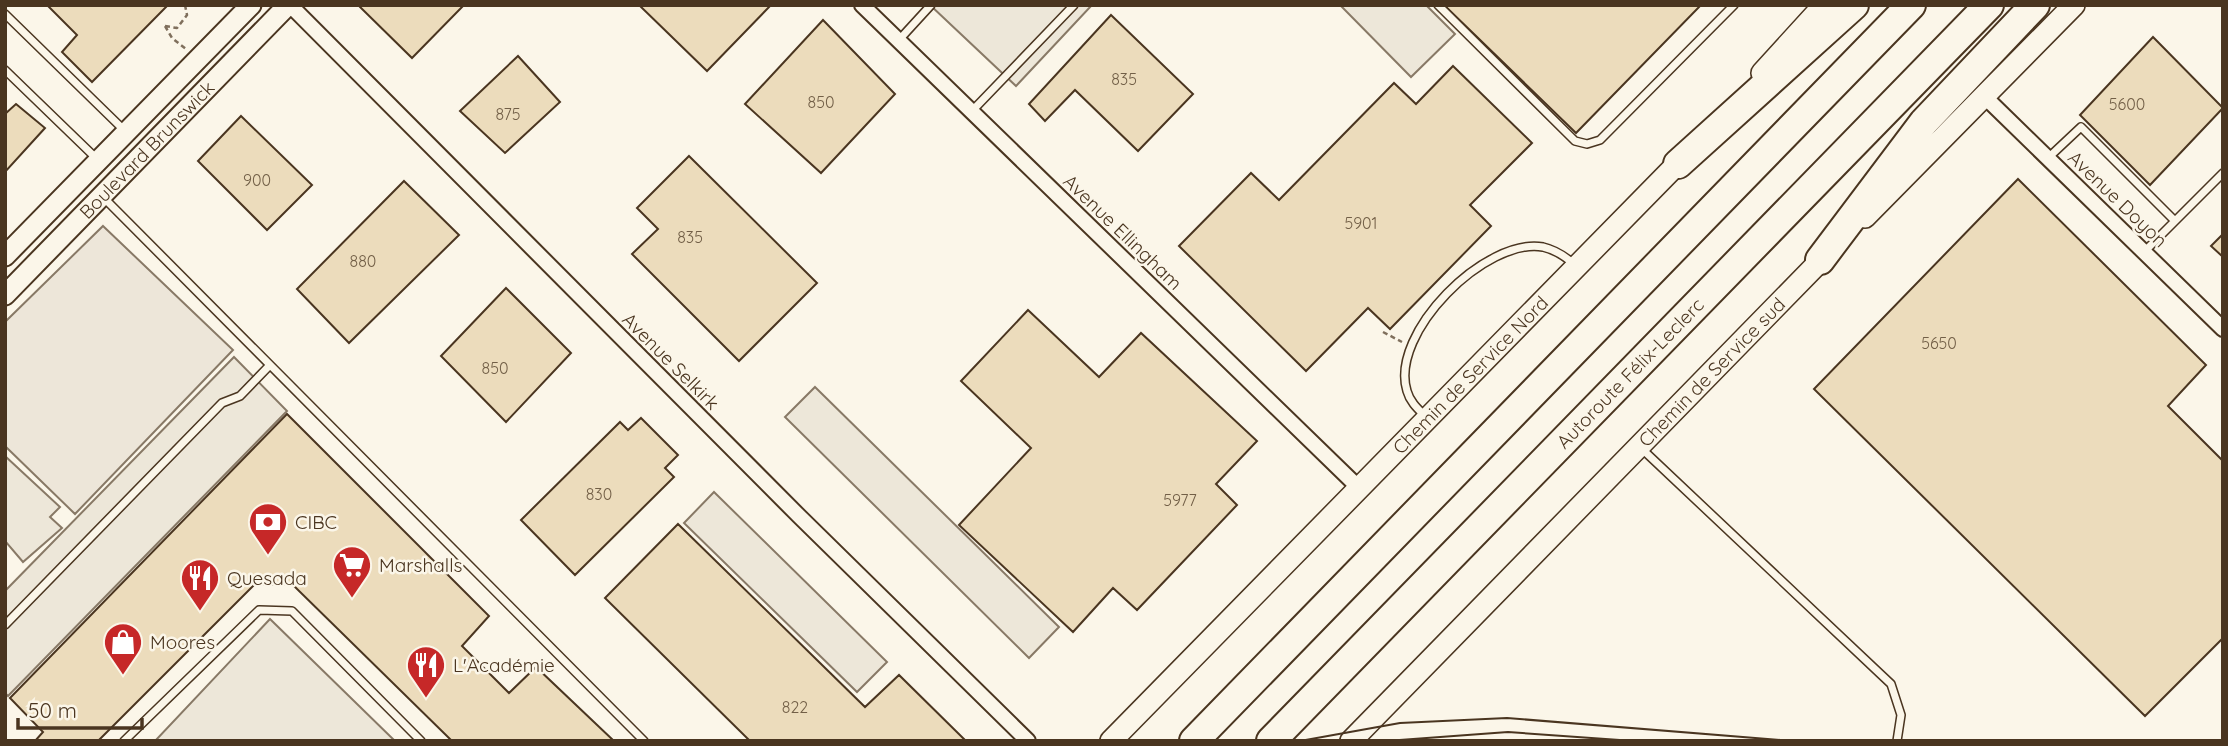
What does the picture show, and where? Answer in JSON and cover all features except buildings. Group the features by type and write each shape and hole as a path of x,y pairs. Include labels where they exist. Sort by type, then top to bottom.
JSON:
{"highway":[{"path":"1678,164 1854,5"},
{"path":"1194,741 1911,5"},
{"name":"Autoroute Félix-Leclerc","path":"1271,741 1989,5"},
{"path":"1820,261 1924,122 2035,5"}],"main road":[{"name":"Chemin de Service Nord","path":"1111,741 1358,486 1678,164 1825,5"},
{"name":"Chemin de Service sud","path":"1351,741 2074,5"}],"street":[{"name":"Boulevard Brunswick","path":"5,256 251,5"},
{"name":"Boulevard Brunswick","path":"5,295 289,5"},
{"name":"Avenue Selkirk","path":"289,5 799,516 1028,741"},
{"name":"Avenue Ellingham","path":"862,5 1358,486"},
{"name":"Avenue Doyon","path":"1986,97 2223,329"},
{"path":"83,177 102,196"}],"lane":[{"path":"898,41 931,5"},
{"path":"971,111 1074,5"},
{"path":"1438,5 1575,141 1587,144 1600,140 1734,5"},
{"path":"5,14 127,133"},
{"path":"5,70 99,161"},
{"path":"2048,158 2081,127 2175,221"},
{"path":"2144,252 2223,173"},
{"path":"102,196 644,741"},
{"path":"1426,417 1410,399 1405,383 1406,369 1412,344 1445,296 1478,268 1513,250 1541,247 1560,253 1576,266"},
{"path":"5,625 222,403 240,396 269,366"},
{"path":"1639,446 1891,684 1901,715 1897,741"},
{"path":"124,741 259,610 292,611 421,741"}],"path":[{"path":"185,5 187,15 182,25 177,28 165,26 172,38 188,51"},
{"path":"1383,332 1404,344"}],"shaded area":[{"path":"930,5 1092,5 1016,86"},
{"path":"1340,5 1426,5 1455,34 1411,77"},
{"path":"103,226 233,350 75,514 5,446 5,322"},
{"path":"234,357 287,411 8,696 5,693 5,591"},
{"path":"815,387 1059,627 1029,658 785,417"},
{"path":"5,456 60,507 50,517 62,528 23,562 5,541"},
{"path":"714,492 887,662 857,692 684,523"},
{"path":"270,619 395,741 155,741"}],"tram line":[{"path":"1300,741 1400,723 1507,718 1792,741"},
{"path":"1386,741 1508,732 1634,741"}],"place":[{"name":"CIBC","path":"268,556"},
{"name":"Marshalls","path":"352,599"},
{"name":"Quesada","path":"200,612"},
{"name":"Moores","path":"123,676"},
{"name":"L'Académie","path":"426,699"}]}
